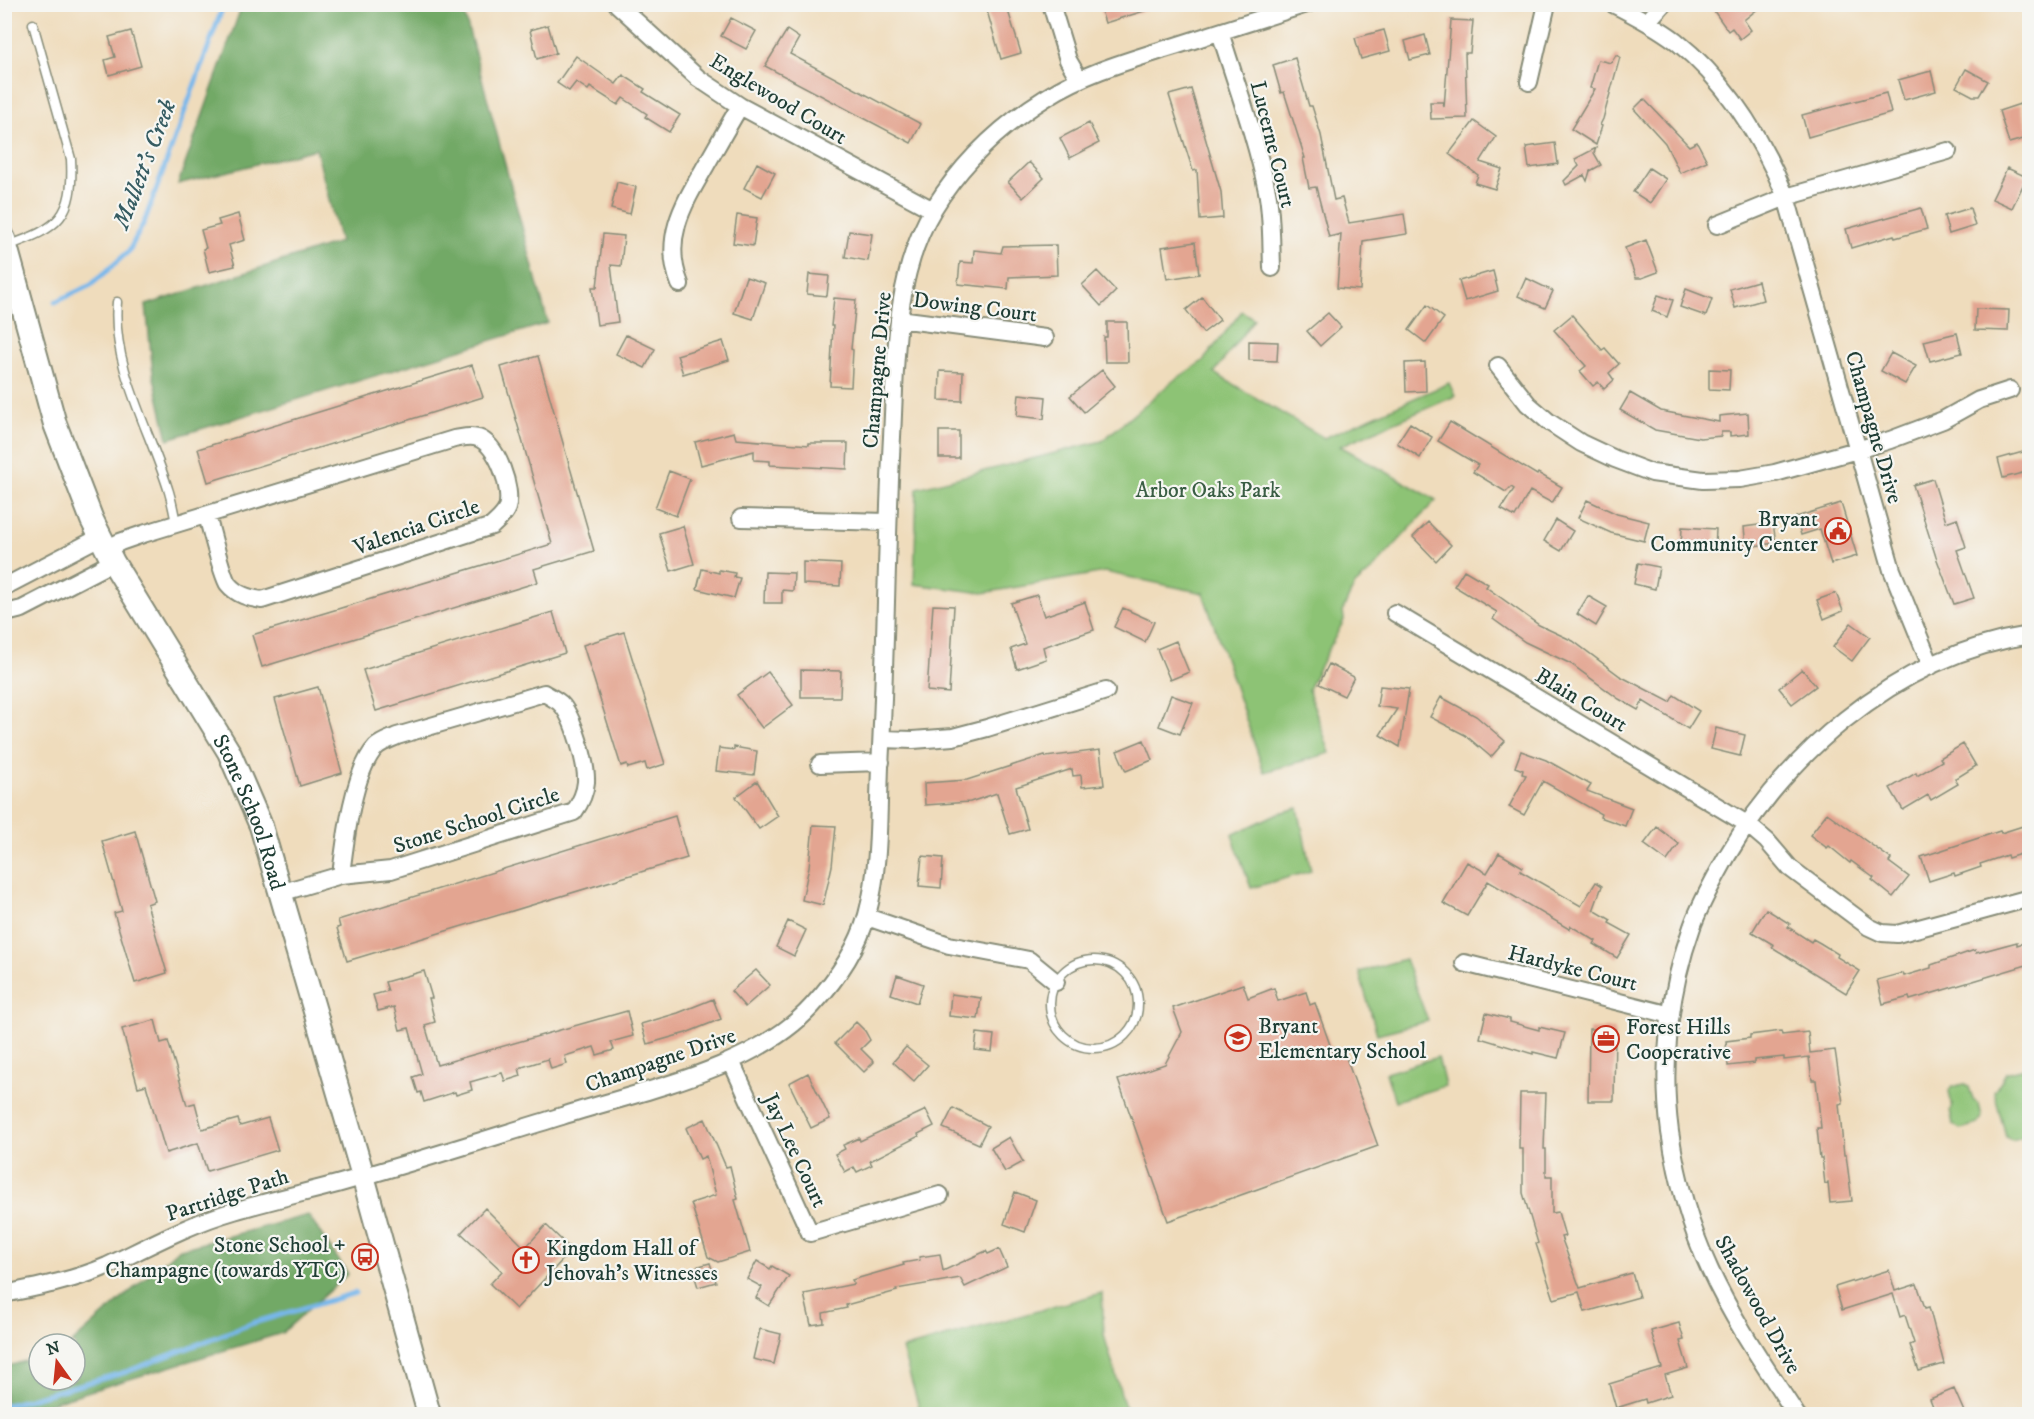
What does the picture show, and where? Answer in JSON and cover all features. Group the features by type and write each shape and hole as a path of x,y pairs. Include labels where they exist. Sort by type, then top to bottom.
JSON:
{"main road":[{"name":"Stone School Road","path":"5,243 55,424 73,476 106,550 229,752 261,826 363,1176 429,1414"}],"street":[{"name":"Englewood Court","path":"617,4 698,78 740,106 933,210"},
{"path":"1051,4 1068,60 1079,79"},
{"name":"Champagne Drive","path":"363,1176 694,1075 731,1061 785,1031 812,1006 855,947 867,917 877,850 887,522 899,319 915,250 933,210 977,152 995,135 1025,111 1079,79 1113,65 1307,4"},
{"path":"1529,82 1547,4"},
{"name":"Champagne Drive","path":"1613,4 1647,22 1677,42 1705,69 1758,137 1770,160 1786,197 1892,570 1931,666"},
{"path":"1647,22 1663,4"},
{"name":"Lucerne Court","path":"1220,32 1259,158 1267,192 1271,223 1272,268"},
{"path":"680,284 674,269 672,254 675,228 685,201 740,106"},
{"path":"1717,225 1786,197 1948,151"},
{"name":"Dowing Court","path":"899,319 1045,338"},
{"path":"1497,366 1528,404 1549,422 1581,443 1615,459 1652,472 1703,480 1740,480 1775,473 1857,450 1943,420 1979,400 2010,390"},
{"name":"Valencia Circle","path":"106,550 120,542 176,524 454,439 468,437 479,438 496,454 508,493 503,516 492,526 262,600 248,598 236,592 227,583 207,516"},
{"path":"741,518 887,522"},
{"path":"4,587 106,550"},
{"path":"4,611 22,609 106,550"},
{"name":"Blain Court","path":"1395,614 1747,824 1767,841 1790,868 1869,927 1882,933 1897,934 1911,931 2030,898"},
{"name":"Shadowood Drive","path":"1796,1414 1727,1303 1710,1271 1686,1204 1670,1131 1666,1058 1671,1015 1692,925 1726,856 1747,824 1784,777 1831,731 1869,702 1931,666 1990,644 2030,635"},
{"path":"882,739 913,740 953,736 987,728 1106,691"},
{"name":"Stone School Circle","path":"280,893 341,875 392,870 574,812 583,800 586,781 582,756 571,721 561,704 544,693 397,736 377,746 364,767 358,786 349,819 341,875"},
{"path":"820,764 880,762"},
{"path":"867,917 949,945 1029,960 1056,982"},
{"name":"Hardyke Court","path":"1464,963 1671,1015"},
{"name":"Jay Lee Court","path":"731,1061 810,1233 940,1195"},
{"name":"Partridge Path","path":"4,1294 79,1276 107,1266 191,1225 233,1211 363,1176"}],"lane":[{"path":"5,243 42,233 57,223 67,207 72,182 71,159 33,24"},
{"path":"117,302 115,322 126,372 168,491 176,524"},
{"path":"1102,960 1118,967 1131,979 1138,996 1137,1014 1130,1030 1118,1041 1104,1047 1088,1047 1073,1042 1060,1031 1052,1016 1050,999 1056,982 1068,969 1084,961 1102,960"}],"green space":[{"path":"242,5 462,5 548,323 168,439 153,374 146,305 340,242 316,149 178,184"},
{"name":"Arbor Oaks Park","path":"1242,311 1254,319 1214,373 1324,438 1449,383 1455,396 1340,446 1436,500 1371,571 1354,586 1343,610 1344,620 1308,689 1330,753 1264,772 1203,593 1105,572 983,593 914,584 917,488 1102,441 1173,381 1203,361"},
{"path":"1298,808 1311,871 1251,888 1232,835 1276,814"},
{"path":"1405,959 1428,1021 1377,1034 1359,972"},
{"path":"1438,1057 1445,1086 1395,1101 1386,1073"},
{"path":"2029,1067 2029,1135 2012,1140 2006,1136 1994,1092 2006,1073"},
{"path":"1964,1084 1969,1087 1973,1100 1979,1104 1982,1117 1978,1124 1960,1129 1953,1124 1949,1091 1951,1087"},
{"path":"308,1215 348,1274 282,1333 87,1392 87,1332 85,1332 177,1250"},
{"path":"1102,1293 1104,1335 1127,1414 921,1414 902,1349"},
{"path":"27,1361 27,1392 87,1392 14,1414 5,1414 5,1367"}],"building":[{"path":"985,4 1006,4 1021,53 1001,59"},
{"path":"1099,4 1153,4 1154,8 1105,23"},
{"path":"1709,4 1764,4 1744,20 1751,30 1740,39 1732,28 1728,31"},
{"path":"731,18 756,31 746,49 721,36"},
{"path":"1451,20 1473,21 1470,53 1465,53 1467,118 1431,119 1430,102 1443,102 1444,107"},
{"path":"548,25 556,53 537,59 530,30"},
{"path":"787,30 799,38 790,54 921,124 911,143 765,66"},
{"path":"1384,30 1390,51 1361,59 1355,38"},
{"path":"131,31 141,66 109,75 105,60 115,57 109,37"},
{"path":"1425,35 1430,55 1410,60 1405,41"},
{"path":"1616,55 1620,57 1596,145 1571,129 1595,89 1590,88 1598,60 1611,63"},
{"path":"576,56 616,84 623,75 645,89 643,92 680,115 669,132 645,117 647,114 623,98 618,105 590,87 588,90 576,82 569,91 557,83"},
{"path":"1295,58 1309,106 1312,106 1321,135 1334,200 1342,198 1349,223 1404,214 1407,234 1363,241 1360,290 1337,288 1341,234 1329,237 1316,187 1309,188 1303,158 1305,158 1273,65"},
{"path":"1966,69 1988,81 1979,96 1973,96 1956,87"},
{"path":"1931,71 1936,91 1904,100 1898,80"},
{"path":"1191,89 1221,192 1223,218 1200,220 1197,170 1193,171 1169,95"},
{"path":"1886,93 1891,113 1808,137 1802,115"},
{"path":"1644,99 1689,146 1697,142 1707,161 1680,173 1665,143 1634,109"},
{"path":"2020,104 2030,137 2009,143 1999,111"},
{"path":"1474,121 1496,137 1480,162 1502,169 1495,189 1475,183 1478,175 1449,154"},
{"path":"1089,123 1099,143 1070,158 1060,138"},
{"path":"1555,143 1558,164 1529,168 1526,147"},
{"path":"1596,148 1594,153 1601,165 1590,171 1587,181 1584,175 1566,185 1564,181 1579,166 1575,159"},
{"path":"1029,162 1044,178 1023,198 1008,182"},
{"path":"757,163 775,173 762,197 744,188"},
{"path":"1649,168 1666,179 1650,203 1633,192"},
{"path":"2007,168 2027,177 2012,208 1992,199"},
{"path":"617,182 636,187 630,214 611,209"},
{"path":"1921,208 1927,229 1895,238 1894,235 1851,248 1846,229"},
{"path":"1970,208 1975,226 1949,234 1944,216"},
{"path":"238,214 245,240 229,245 235,266 209,272 201,230 220,225 218,220"},
{"path":"737,215 757,218 753,246 733,243"},
{"path":"849,231 872,234 868,261 845,257"},
{"path":"603,234 624,236 621,266 611,265 618,322 597,325 592,287 597,287"},
{"path":"1646,240 1658,272 1636,278 1625,248"},
{"path":"1195,242 1199,274 1167,279 1162,247"},
{"path":"1056,245 1057,275 1009,277 1008,289 958,284 960,262 973,263 974,250 1001,253 1003,246"},
{"path":"1097,271 1116,291 1101,306 1082,285"},
{"path":"1493,271 1498,291 1465,301 1459,281"},
{"path":"809,274 829,276 827,296 807,294"},
{"path":"746,277 765,283 753,319 734,313"},
{"path":"1526,278 1553,291 1545,308 1518,296"},
{"path":"1758,281 1763,300 1735,308 1730,289"},
{"path":"1686,289 1712,299 1706,316 1680,307"},
{"path":"1658,295 1673,300 1667,317 1652,311"},
{"path":"1202,297 1220,320 1203,333 1186,310"},
{"path":"834,298 856,300 851,349 853,350 851,387 830,386"},
{"path":"1427,305 1444,318 1426,343 1409,330"},
{"path":"1976,309 2009,310 2008,331 1975,330"},
{"path":"1328,313 1341,327 1320,346 1307,331"},
{"path":"1572,315 1602,350 1605,348 1619,364 1609,373 1614,380 1604,389 1598,382 1593,386 1580,371 1586,366 1554,330"},
{"path":"1107,322 1127,322 1128,362 1105,362 1104,337 1107,337"},
{"path":"1957,333 1962,353 1930,361 1924,341"},
{"path":"626,335 655,349 645,368 616,354"},
{"path":"723,341 729,360 683,374 677,355"},
{"path":"1249,341 1278,342 1277,361 1249,360"},
{"path":"1891,353 1916,366 1905,384 1881,371"},
{"path":"538,356 594,551 534,569 538,582 262,667 252,635 552,544 501,367"},
{"path":"1425,362 1426,391 1406,392 1405,363"},
{"path":"472,365 483,397 208,482 198,449"},
{"path":"1709,369 1730,370 1729,390 1709,389"},
{"path":"1102,370 1115,386 1084,412 1070,396"},
{"path":"940,371 963,372 962,401 939,400"},
{"path":"1630,393 1661,411 1719,422 1719,416 1748,413 1749,434 1730,436 1730,432 1721,432 1721,436 1700,438 1655,430 1620,410"},
{"path":"1019,394 1046,397 1044,419 1017,416"},
{"path":"1450,422 1537,475 1538,473 1562,487 1552,503 1530,491 1515,517 1501,509 1514,489 1511,487 1506,492 1473,472 1478,465 1438,441"},
{"path":"1410,423 1432,437 1420,458 1397,443"},
{"path":"939,431 959,431 959,458 939,458"},
{"path":"734,432 736,439 809,445 809,443 848,443 847,469 770,465 770,461 754,460 754,451 701,465 695,442"},
{"path":"2030,450 2030,471 2003,478 1998,459"},
{"path":"669,471 690,479 676,516 655,508"},
{"path":"1933,479 1946,522 1957,518 1966,547 1957,550 1974,598 1954,604 1913,485"},
{"path":"1587,500 1617,514 1649,522 1644,541 1611,533 1578,518"},
{"name":"Bryant Community Center","path":"1841,503 1857,556 1831,564 1820,529 1801,535 1796,517"},
{"path":"1556,520 1573,531 1561,551 1544,541"},
{"path":"1428,522 1451,545 1436,561 1413,537"},
{"path":"1773,523 1776,543 1746,547 1744,527"},
{"path":"683,526 694,564 671,571 659,533"},
{"path":"1682,527 1716,529 1715,550 1681,548"},
{"path":"803,562 841,564 840,586 803,584"},
{"path":"1638,563 1659,567 1655,589 1634,584"},
{"path":"702,569 719,573 719,570 735,573 734,577 740,578 734,598 697,589"},
{"path":"1464,570 1488,584 1486,587 1539,625 1573,641 1620,676 1670,702 1674,695 1699,711 1688,729 1643,701 1638,710 1571,664 1525,642 1493,619 1497,612 1454,586"},
{"path":"765,572 794,573 793,591 782,590 782,603 764,603"},
{"path":"1836,593 1843,611 1824,619 1817,600"},
{"path":"1037,595 1044,616 1085,602 1094,630 1043,647 1046,659 1017,669 1011,649 1025,644 1011,603"},
{"path":"1588,596 1607,607 1596,626 1577,614"},
{"path":"933,605 954,606 949,693 927,691"},
{"path":"1123,608 1154,622 1145,642 1114,627"},
{"path":"553,612 565,653 376,711 363,670"},
{"path":"1851,623 1870,637 1852,661 1833,647"},
{"path":"624,632 665,764 647,770 645,763 628,768 627,764 621,766 583,645"},
{"path":"1176,641 1189,672 1170,680 1157,649"},
{"path":"1329,664 1354,677 1344,696 1319,684"},
{"path":"1802,669 1816,686 1792,704 1779,688"},
{"path":"801,670 841,671 840,697 801,697"},
{"path":"768,672 793,705 762,728 737,695"},
{"path":"1380,686 1409,689 1400,747 1380,735 1397,709 1377,706"},
{"path":"318,687 342,773 300,786 275,699"},
{"path":"1171,695 1193,703 1180,734 1159,726"},
{"path":"1441,697 1476,716 1505,741 1491,757 1465,735 1430,717"},
{"path":"1716,728 1745,735 1740,756 1711,749"},
{"path":"1144,740 1152,760 1126,771 1117,751"},
{"path":"1963,744 1976,766 1955,779 1958,784 1931,800 1928,795 1903,810 1890,788 1942,761 1940,758"},
{"path":"734,747 757,751 754,775 716,771 719,748 734,750"},
{"path":"1100,750 1104,785 1082,787 1081,775 1073,776 1072,769 1016,787 1028,829 1010,834 997,793 970,802 925,805 924,783 967,780 1045,755 1046,757"},
{"path":"1521,751 1546,760 1591,785 1587,791 1632,808 1625,826 1600,817 1601,814 1543,781 1524,815 1509,807 1526,775 1522,774 1523,770 1515,767"},
{"path":"757,781 778,816 759,829 736,797"},
{"path":"1827,813 1891,859 1889,862 1909,877 1893,897 1872,880 1874,878 1810,835"},
{"path":"675,816 687,858 347,961 337,928 340,927 338,920"},
{"path":"813,825 836,826 832,866 823,905 802,900 809,867"},
{"path":"2026,825 2030,835 2030,851 2008,858 2007,855 1955,876 1954,873 1929,881 1921,857 2000,831 2001,833"},
{"path":"1657,827 1679,844 1667,861 1644,844"},
{"path":"135,831 155,901 147,904 167,973 135,983 114,913 122,911 102,841"},
{"path":"1499,853 1523,867 1520,871 1581,906 1596,882 1602,886 1593,911 1611,920 1609,923 1631,935 1617,958 1594,944 1596,941 1571,926 1569,929 1488,881 1467,916 1443,903 1467,862 1487,873"},
{"path":"922,856 943,858 941,888 919,886"},
{"path":"1766,909 1790,924 1788,927 1811,942 1813,939 1838,954 1837,957 1860,971 1846,993 1752,932"},
{"path":"788,921 806,930 794,956 776,947"},
{"path":"2030,941 2030,964 1910,1000 1909,997 1883,1004 1877,980 1903,973 1904,976 1931,968 1931,965 1975,950 1976,953 2017,942 2017,945"},
{"path":"756,970 770,985 745,1007 731,991"},
{"path":"424,971 432,998 429,998 435,1022 425,1025 437,1065 627,1011 633,1036 611,1042 614,1050 597,1055 594,1047 565,1056 567,1064 551,1069 548,1059 519,1068 521,1076 505,1081 502,1073 470,1082 472,1090 456,1095 455,1092 424,1102 421,1092 418,1093 413,1077 422,1074 409,1028 400,1030 394,1007 378,1011 373,995 388,991 385,982"},
{"path":"897,975 923,984 917,1003 891,994"},
{"path":"1243,984 1248,998 1274,988 1278,1001 1306,992 1310,1005 1315,1003 1334,1056 1344,1052 1378,1146 1168,1221 1118,1080 1165,1064 1182,1032 1173,1008"},
{"path":"951,994 981,998 978,1019 949,1016"},
{"path":"713,999 721,1019 686,1033 647,1044 641,1024"},
{"path":"1486,1013 1539,1030 1539,1027 1565,1033 1558,1058 1533,1052 1533,1054 1480,1038"},
{"path":"155,1020 161,1043 168,1041 187,1105 195,1103 202,1129 238,1119 240,1126 268,1118 278,1150 207,1171 198,1143 166,1153 146,1085 138,1087 122,1029"},
{"path":"856,1022 870,1040 861,1049 874,1062 864,1072 835,1043"},
{"path":"1589,1029 1615,1029 1614,1101 1588,1101"},
{"path":"1781,1031 1782,1035 1808,1032 1810,1053 1835,1050 1843,1103 1839,1104 1844,1155 1846,1155 1852,1201 1830,1203 1828,1183 1825,1184 1822,1158 1820,1158 1817,1128 1821,1128 1816,1080 1812,1080 1809,1057 1754,1060 1754,1063 1728,1066 1726,1041"},
{"path":"977,1033 994,1035 992,1052 975,1050"},
{"path":"906,1047 928,1065 914,1081 893,1062"},
{"path":"808,1073 830,1119 811,1128 789,1083"},
{"path":"1520,1093 1546,1093 1544,1149 1546,1149 1546,1176 1552,1176 1552,1213 1558,1212 1565,1236 1561,1237 1580,1288 1632,1273 1639,1297 1585,1312 1579,1292 1554,1299 1536,1244 1538,1243 1523,1193 1523,1149 1519,1149"},
{"path":"953,1108 988,1126 979,1144 943,1128"},
{"path":"926,1110 934,1126 870,1161 872,1165 857,1172 854,1167 845,1172 835,1154 845,1149 843,1145 859,1138 860,1141"},
{"path":"705,1119 726,1167 730,1166 738,1199 735,1200 750,1252 718,1262 708,1257 691,1203 716,1195 706,1156 700,1159 686,1128"},
{"path":"1009,1137 1023,1162 1005,1172 991,1148"},
{"path":"1015,1192 1036,1200 1025,1232 1004,1224"},
{"name":"Kingdom Hall of Jehovah's Witnesses","path":"485,1208 525,1248 546,1225 572,1250 516,1309 490,1284 502,1271 461,1233"},
{"path":"999,1249 1007,1267 965,1287 960,1278 896,1289 897,1291 846,1305 847,1308 823,1313 824,1323 811,1325 804,1294 854,1284 852,1280 904,1265 903,1263 920,1260 919,1257 940,1254 943,1271 986,1251 988,1254"},
{"path":"757,1261 770,1269 772,1266 789,1276 769,1306 756,1298 762,1287 747,1279"},
{"path":"710,1263 716,1282 698,1287 692,1268"},
{"path":"1889,1270 1895,1291 1917,1284 1925,1308 1929,1307 1944,1364 1919,1371 1910,1345 1914,1343 1905,1315 1900,1317 1893,1294 1842,1310 1835,1287"},
{"path":"1679,1323 1684,1340 1680,1341 1688,1368 1665,1375 1671,1395 1646,1403 1645,1399 1616,1408 1609,1384 1662,1368 1651,1331"},
{"path":"760,1329 781,1334 774,1364 753,1359"},
{"path":"1954,1389 1965,1414 1936,1414 1930,1399"}],"waterway":[{"name":"Mallett's Creek","path":"55,302 91,285 129,251 145,220 224,4"},
{"path":"4,1406 126,1372 253,1323 355,1293"}],"place":[{"name":"Bryant Community Center","path":"1838,531"},
{"name":"Bryant Elementary School","path":"1238,1038"},
{"name":"Forest Hills Cooperative","path":"1606,1039"},
{"name":"Stone School + Champagne (towards YTC)","path":"365,1257"},
{"name":"Kingdom Hall of Jehovah's Witnesses","path":"526,1260"}]}
